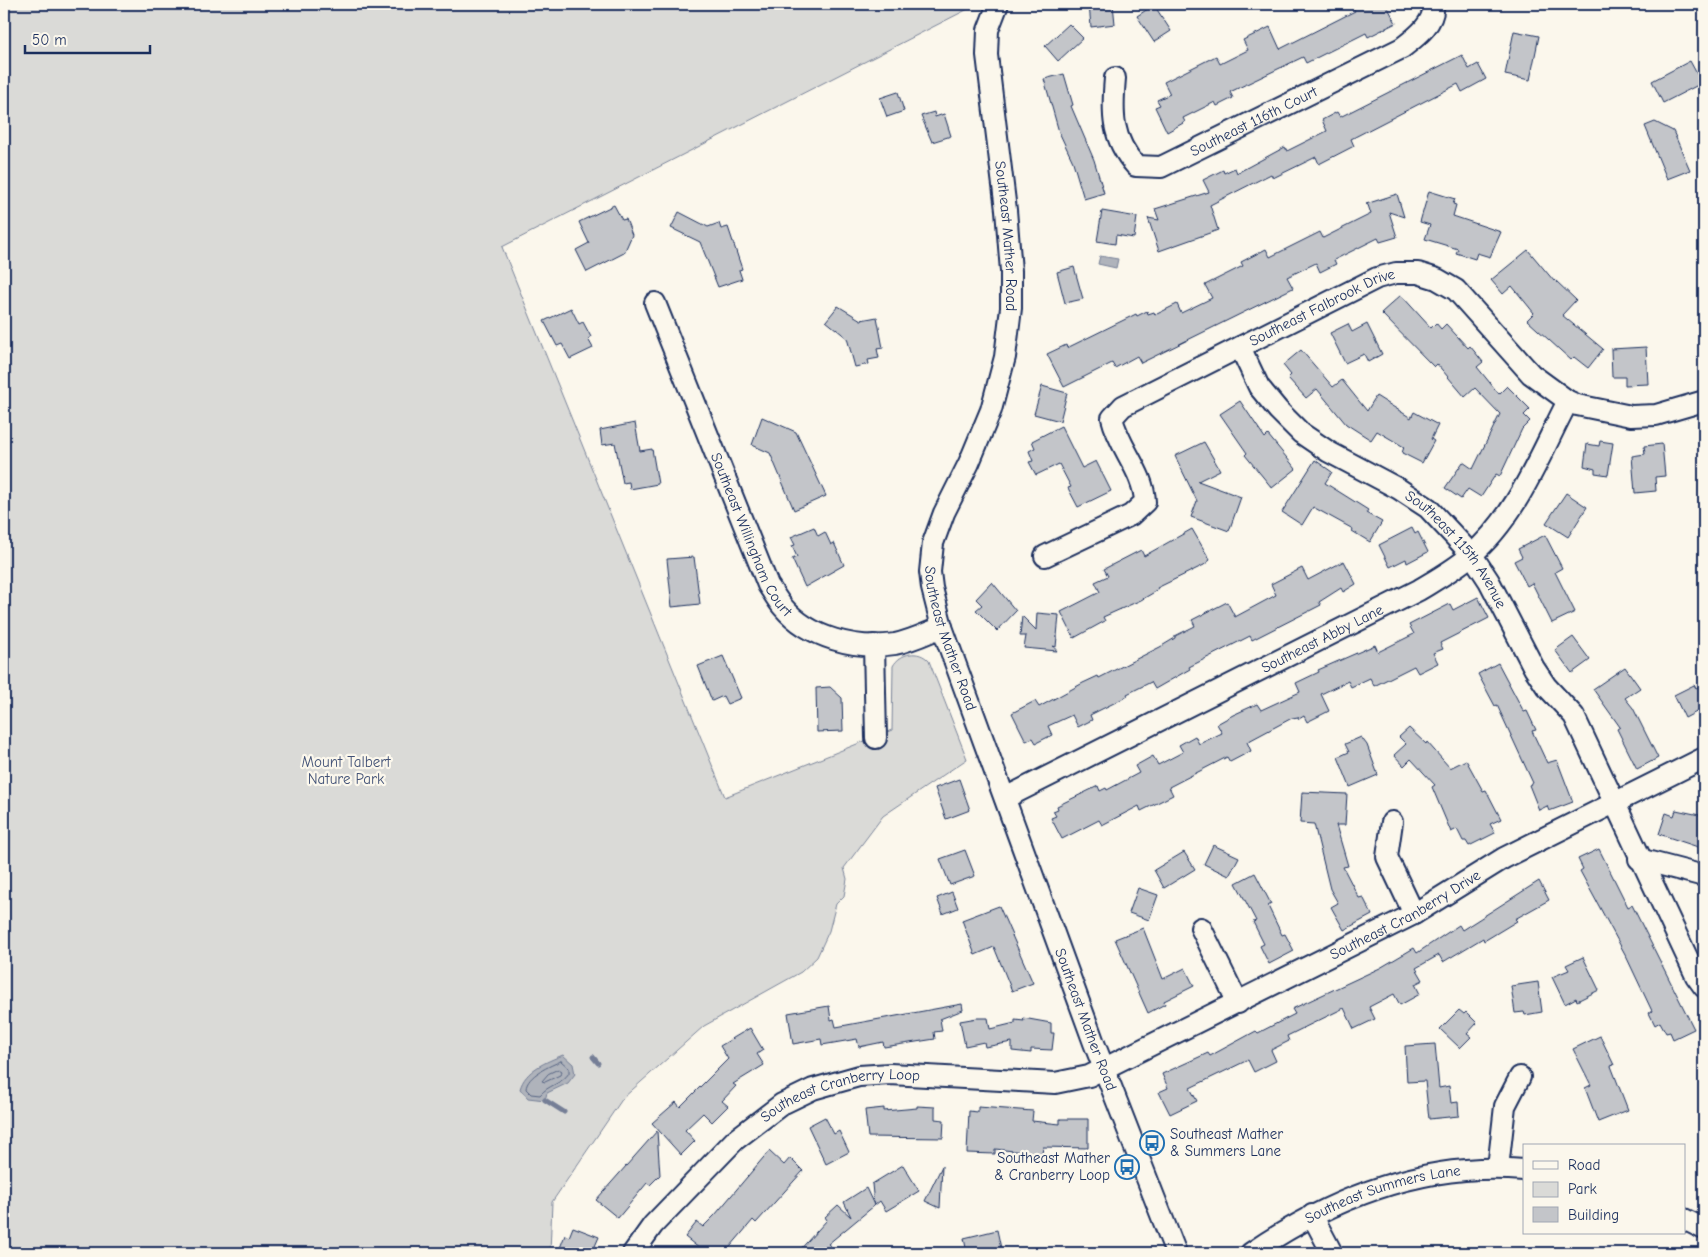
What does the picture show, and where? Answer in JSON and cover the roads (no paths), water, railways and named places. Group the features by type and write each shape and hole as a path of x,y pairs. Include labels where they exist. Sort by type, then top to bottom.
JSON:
{"street":[{"name":"Southeast Mather Road","path":"998,4 988,30 987,55 1006,210 1011,271 1011,308 1005,357 991,410 969,464 944,513 933,543 931,565 932,588 942,627 1104,1068 1176,1253"},
{"name":"Southeast 116th Court","path":"1115,78 1113,107 1117,136 1124,152 1136,166 1161,167 1402,48 1423,32 1434,8 1433,4"},
{"name":"Southeast Falbrook Drive","path":"1045,556 1131,515 1145,502 1144,489 1116,434 1112,418 1123,406 1377,278 1396,273 1418,273 1438,279 1456,290 1531,374 1568,401 1631,416 1656,415 1704,401"},
{"name":"Southeast Willingham Court","path":"656,303 768,585 783,608 809,628 836,641 874,645 896,644 942,627"},
{"name":"Southeast 115th Avenue","path":"1240,347 1259,387 1301,433 1329,452 1399,489 1428,508 1472,555 1489,581 1534,668 1546,686 1574,716 1696,976 1704,987"},
{"name":"Southeast Abby Lane","path":"1005,798 1420,590 1450,572 1472,555 1498,527 1516,500 1568,401"},
{"path":"874,645 876,738"},
{"name":"Southeast Cranberry Drive","path":"1104,1068 1414,914 1504,858 1704,758"},
{"path":"1392,822 1387,857 1414,914"},
{"path":"1640,859 1704,876"},
{"path":"1201,928 1238,1003"},
{"name":"Southeast Cranberry Loop","path":"633,1253 654,1225 734,1140 782,1104 813,1089 858,1076 890,1074 1055,1084 1089,1076 1104,1068"},
{"path":"1498,1168 1505,1106 1520,1077"},
{"name":"Southeast Summers Lane","path":"1251,1253 1312,1214 1356,1194 1396,1182 1444,1172 1498,1168 1523,1170"},
{"path":"1312,1214 1332,1253"},
{"path":"1686,1220 1704,1229"}],"water":[{"path":"1100,256 1118,259 1116,268 1098,264"},
{"path":"563,1055 573,1064 575,1074 568,1083 547,1093 545,1100 528,1098 520,1089 526,1077 537,1068"}],"waterway":[{"path":"593,1057 598,1063"},
{"path":"545,1100 564,1112"}],"place":[{"name":"Southeast Mather & Summers Lane","path":"1152,1143"},
{"name":"Southeast Mather & Cranberry Loop","path":"1127,1167"}],"park label":[{"name":"Mount Talbert Nature Park","path":"346,770"}]}
